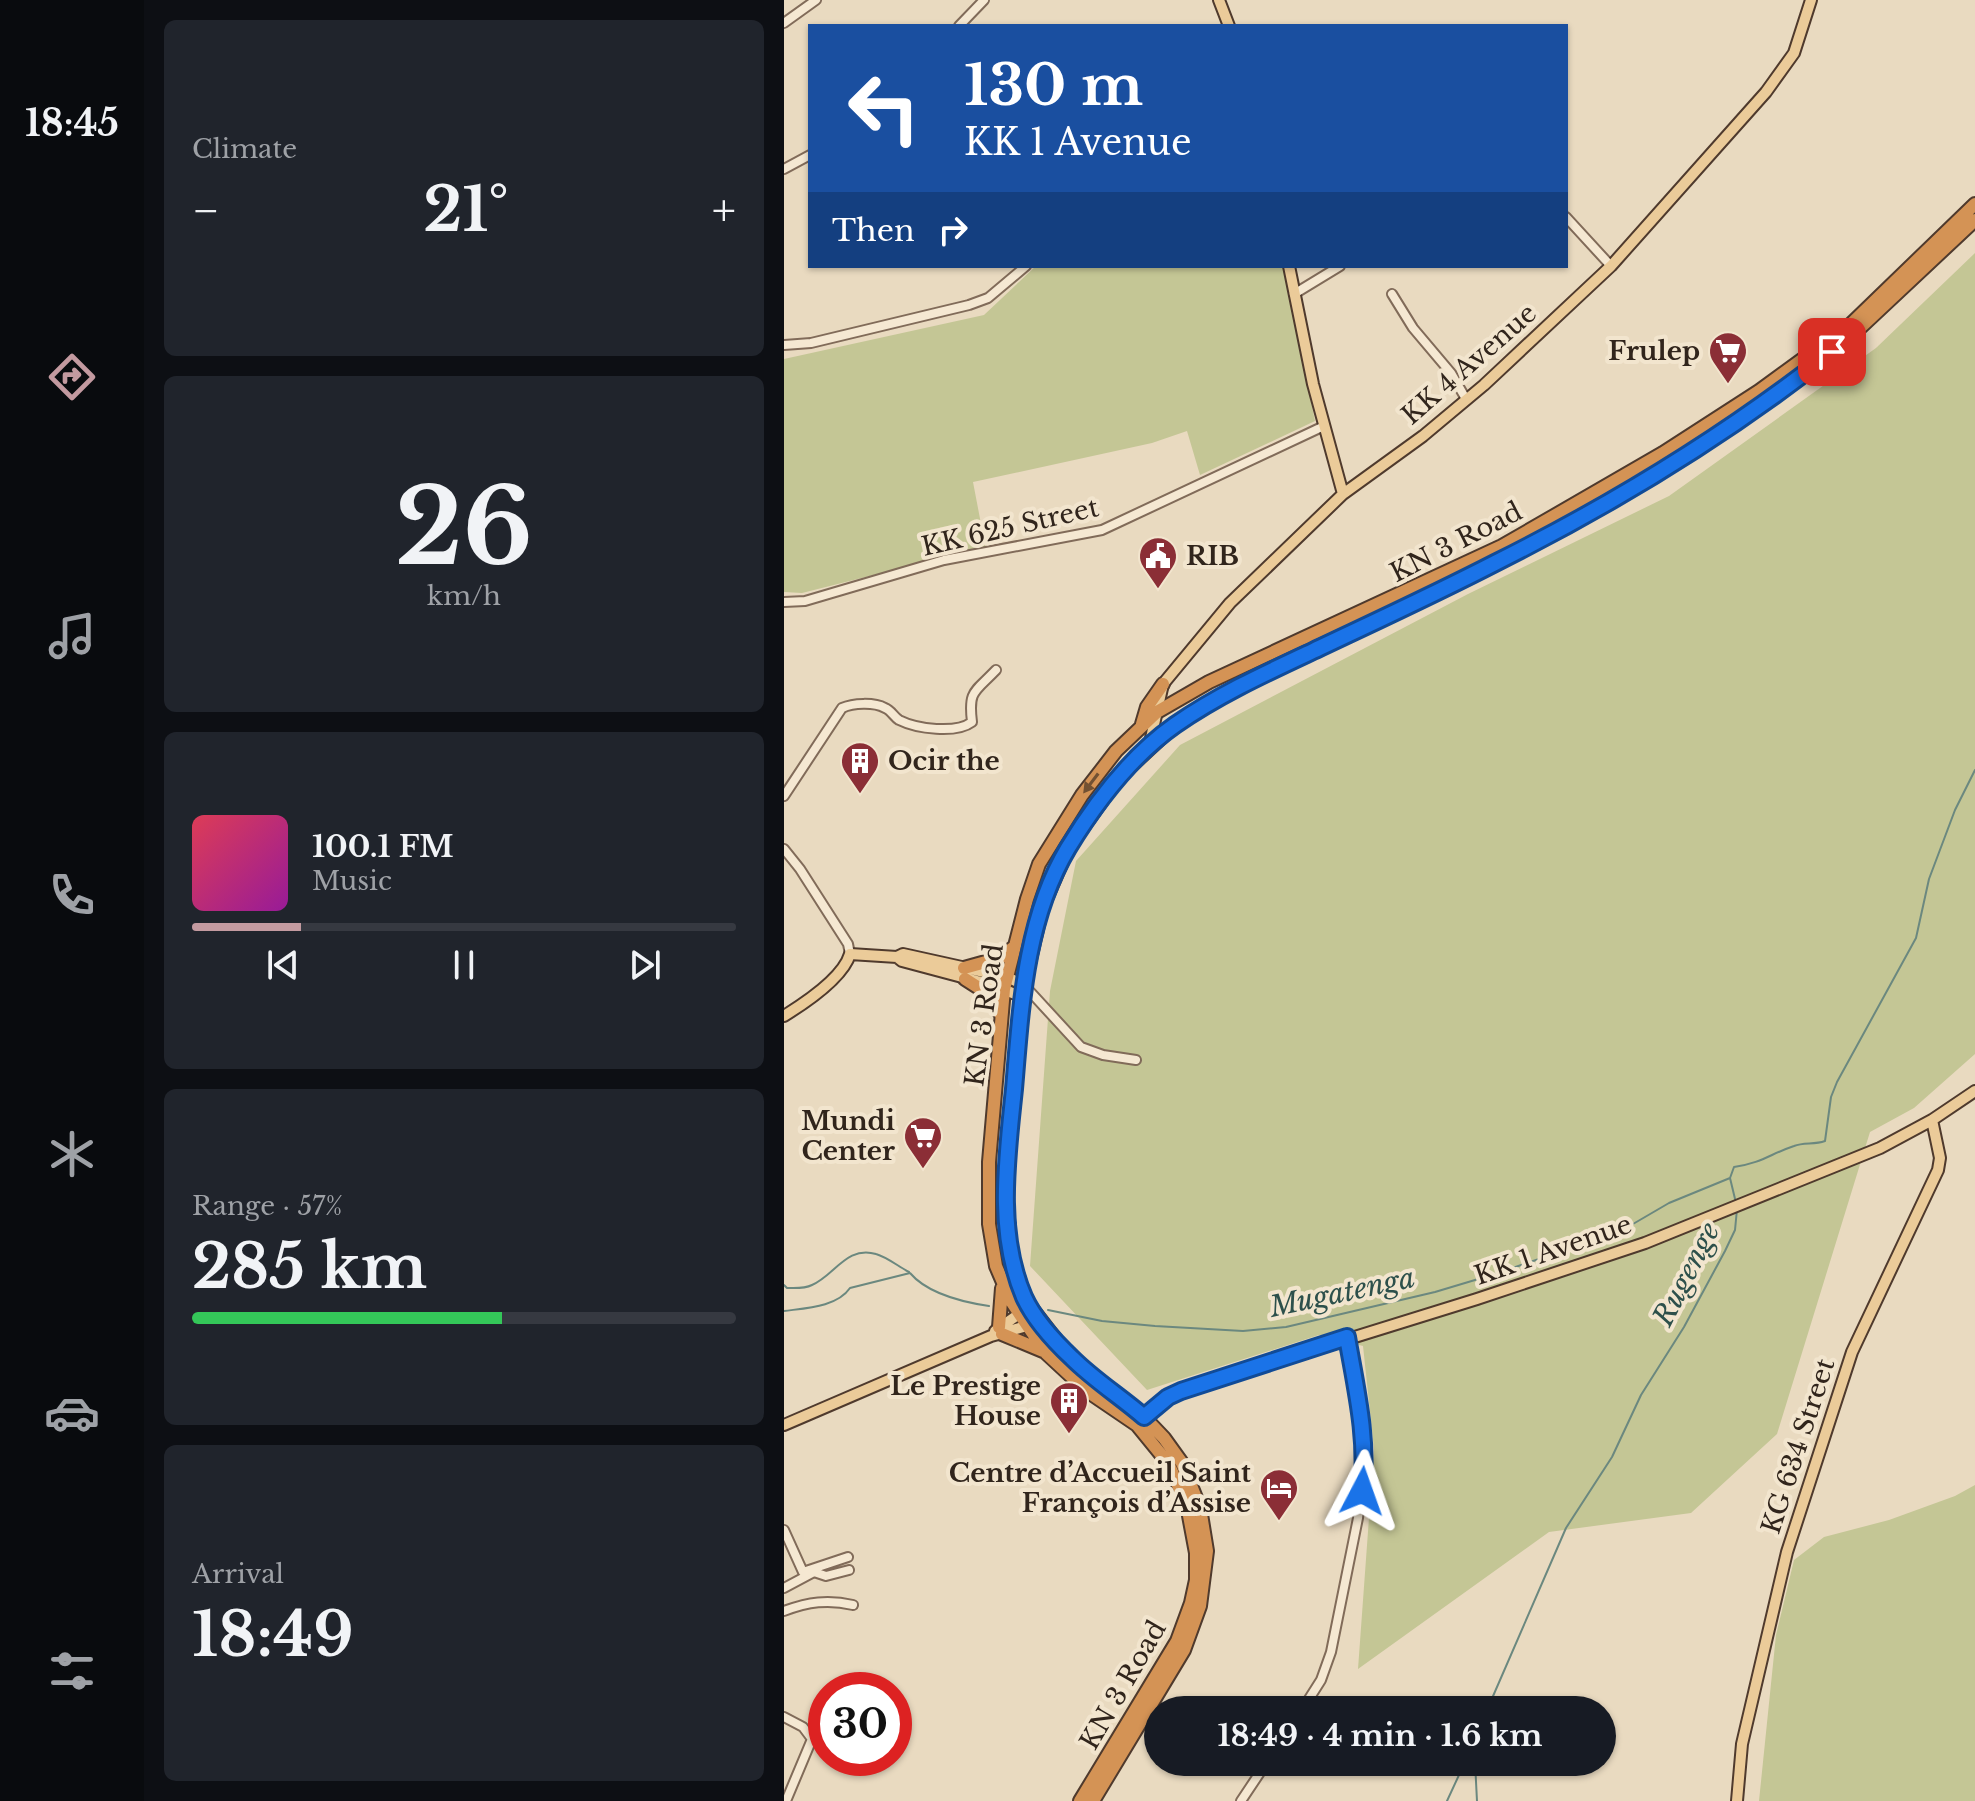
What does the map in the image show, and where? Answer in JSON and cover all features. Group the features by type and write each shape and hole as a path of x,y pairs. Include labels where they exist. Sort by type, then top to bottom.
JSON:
{"highway":[{"name":"KN 3 Road","path":"1093,1801 1184,1650 1194,1626 1204,1585 1205,1539 1193,1486 1164,1438 1074,1361 1026,1301 1013,1261 1006,1223 1010,1121 1023,991 1042,908 1055,872 1118,778 1174,726 1219,698 1496,563 1674,463 1851,324 1975,204"},
{"path":"1763,395 1847,340 1975,220"},
{"name":"KN 3 Road","path":"1080,1801 1177,1641 1187,1619 1196,1580 1196,1553 1192,1525 1180,1486 1141,1421 1087,1391 1046,1353 1019,1314 1000,1277 989,1224 989,1162 1005,983 1039,864 1082,795 1116,751 1157,712 1209,682 1502,546 1763,395"},
{"path":"1142,724 1147,707 1161,688 1168,699 1176,701"},
{"path":"1003,1020 990,995 965,974 1000,958 1014,947"},
{"path":"1000,1277 1004,1294 997,1332 1046,1353"}],"main road":[{"path":"1219,0 1228,24"},
{"name":"KK 4 Avenue","path":"1161,688 1248,583 1343,494 1423,436 1466,399 1611,266 1766,92 1794,53 1811,0"},
{"path":"1289,268 1324,426 1343,494"},
{"path":"1149,747 1161,688"},
{"path":"784,1016 802,1005 842,970 850,954 897,957 903,954 1023,991"},
{"name":"KK 1 Avenue","path":"1141,1421 1168,1397 1181,1391 1645,1243 1880,1148 1932,1120 1975,1091"},
{"name":"KG 634 Street","path":"1737,1801 1742,1744 1787,1552 1852,1352 1938,1170 1940,1158 1932,1120"},
{"path":"997,1332 1019,1314 1026,1301"},
{"path":"784,1425 997,1332 1041,1322"}],"street":[{"path":"785,20 816,0"},
{"path":"961,24 984,0"},
{"path":"784,169 808,156"},
{"path":"1568,219 1611,266"},
{"path":"784,345 811,343 969,305 988,298 1024,268"},
{"path":"1294,294 1337,268"},
{"path":"1392,294 1413,328 1451,373 1466,399"},
{"name":"KK 625 Street","path":"784,602 805,601 944,560 1102,530 1324,426"},
{"path":"784,796 842,708 852,703 885,707 897,719 918,727 965,728 972,722 972,695 996,670"},
{"path":"784,849 848,944 850,954"},
{"path":"1023,991 1081,1047 1103,1055 1136,1060"},
{"path":"1311,1696 1321,1680 1331,1652 1358,1518 1365,1463 1347,1337"},
{"path":"784,1530 786,1545 803,1572 848,1557"},
{"path":"784,1588 814,1572 826,1576 849,1570"},
{"path":"784,1611 832,1600 853,1605"},
{"path":"784,1717 803,1727 812,1739 786,1801"},
{"path":"1241,1801 1258,1776"}],"green space":[{"path":"1975,253 1975,1054 1914,1108 1870,1132 1777,1434 1691,1513 1549,1532 1358,1669 1374,1449 1363,1346 1319,1335 1147,1390 1030,1266 1050,991 1076,861 1180,745 1468,594 1669,496 1876,348"},
{"path":"1034,268 1283,268 1315,421 1200,475 1187,431 1152,443 973,482 986,550 802,593 784,592 784,359 984,315"},
{"path":"1975,1485 1975,1801 1759,1801 1776,1635 1794,1560 1824,1537 1889,1520 1955,1496"}],"waterway":[{"name":"Rugenge","path":"1736,1203 1730,1178 1734,1167 1759,1161 1798,1145 1825,1141 1831,1097 1837,1082 1916,938 1929,879 1955,810 1975,770"},
{"name":"Mugatenga","path":"1048,1310 1102,1321 1155,1326 1243,1331 1286,1327 1435,1292 1495,1274 1621,1231 1669,1203 1730,1178"},
{"name":"Rugenge","path":"1493,1696 1566,1528 1612,1457 1641,1395 1684,1327 1725,1251 1735,1230 1737,1209"},
{"path":"784,1285 787,1288 809,1286 820,1281 849,1257 866,1252 880,1255 909,1272"},
{"path":"784,1311 820,1306 837,1299 850,1288 910,1273 935,1291 989,1306"},
{"name":"Rugenge","path":"1447,1801 1459,1776"},
{"path":"1476,1776 1477,1801"}],"place":[{"name":"Frulep","path":"1728,385"},
{"name":"RIB","path":"1158,590"},
{"name":"Ocir the","path":"860,795"},
{"name":"Mundi Center","path":"923,1170"},
{"name":"Le Prestige House","path":"1069,1435"},
{"name":"Centre d’Accueil Saint François d’Assise","path":"1279,1522"}],"route":[{"path":"1362,1491 1365,1463 1363,1433 1347,1337 1181,1391 1168,1397 1144,1417 1074,1361 1026,1301 1013,1261 1006,1223 1006,1173 1029,953 1055,872 1068,848 1118,778 1174,726 1267,673 1496,563 1642,483 1767,400 1832,352"}]}
